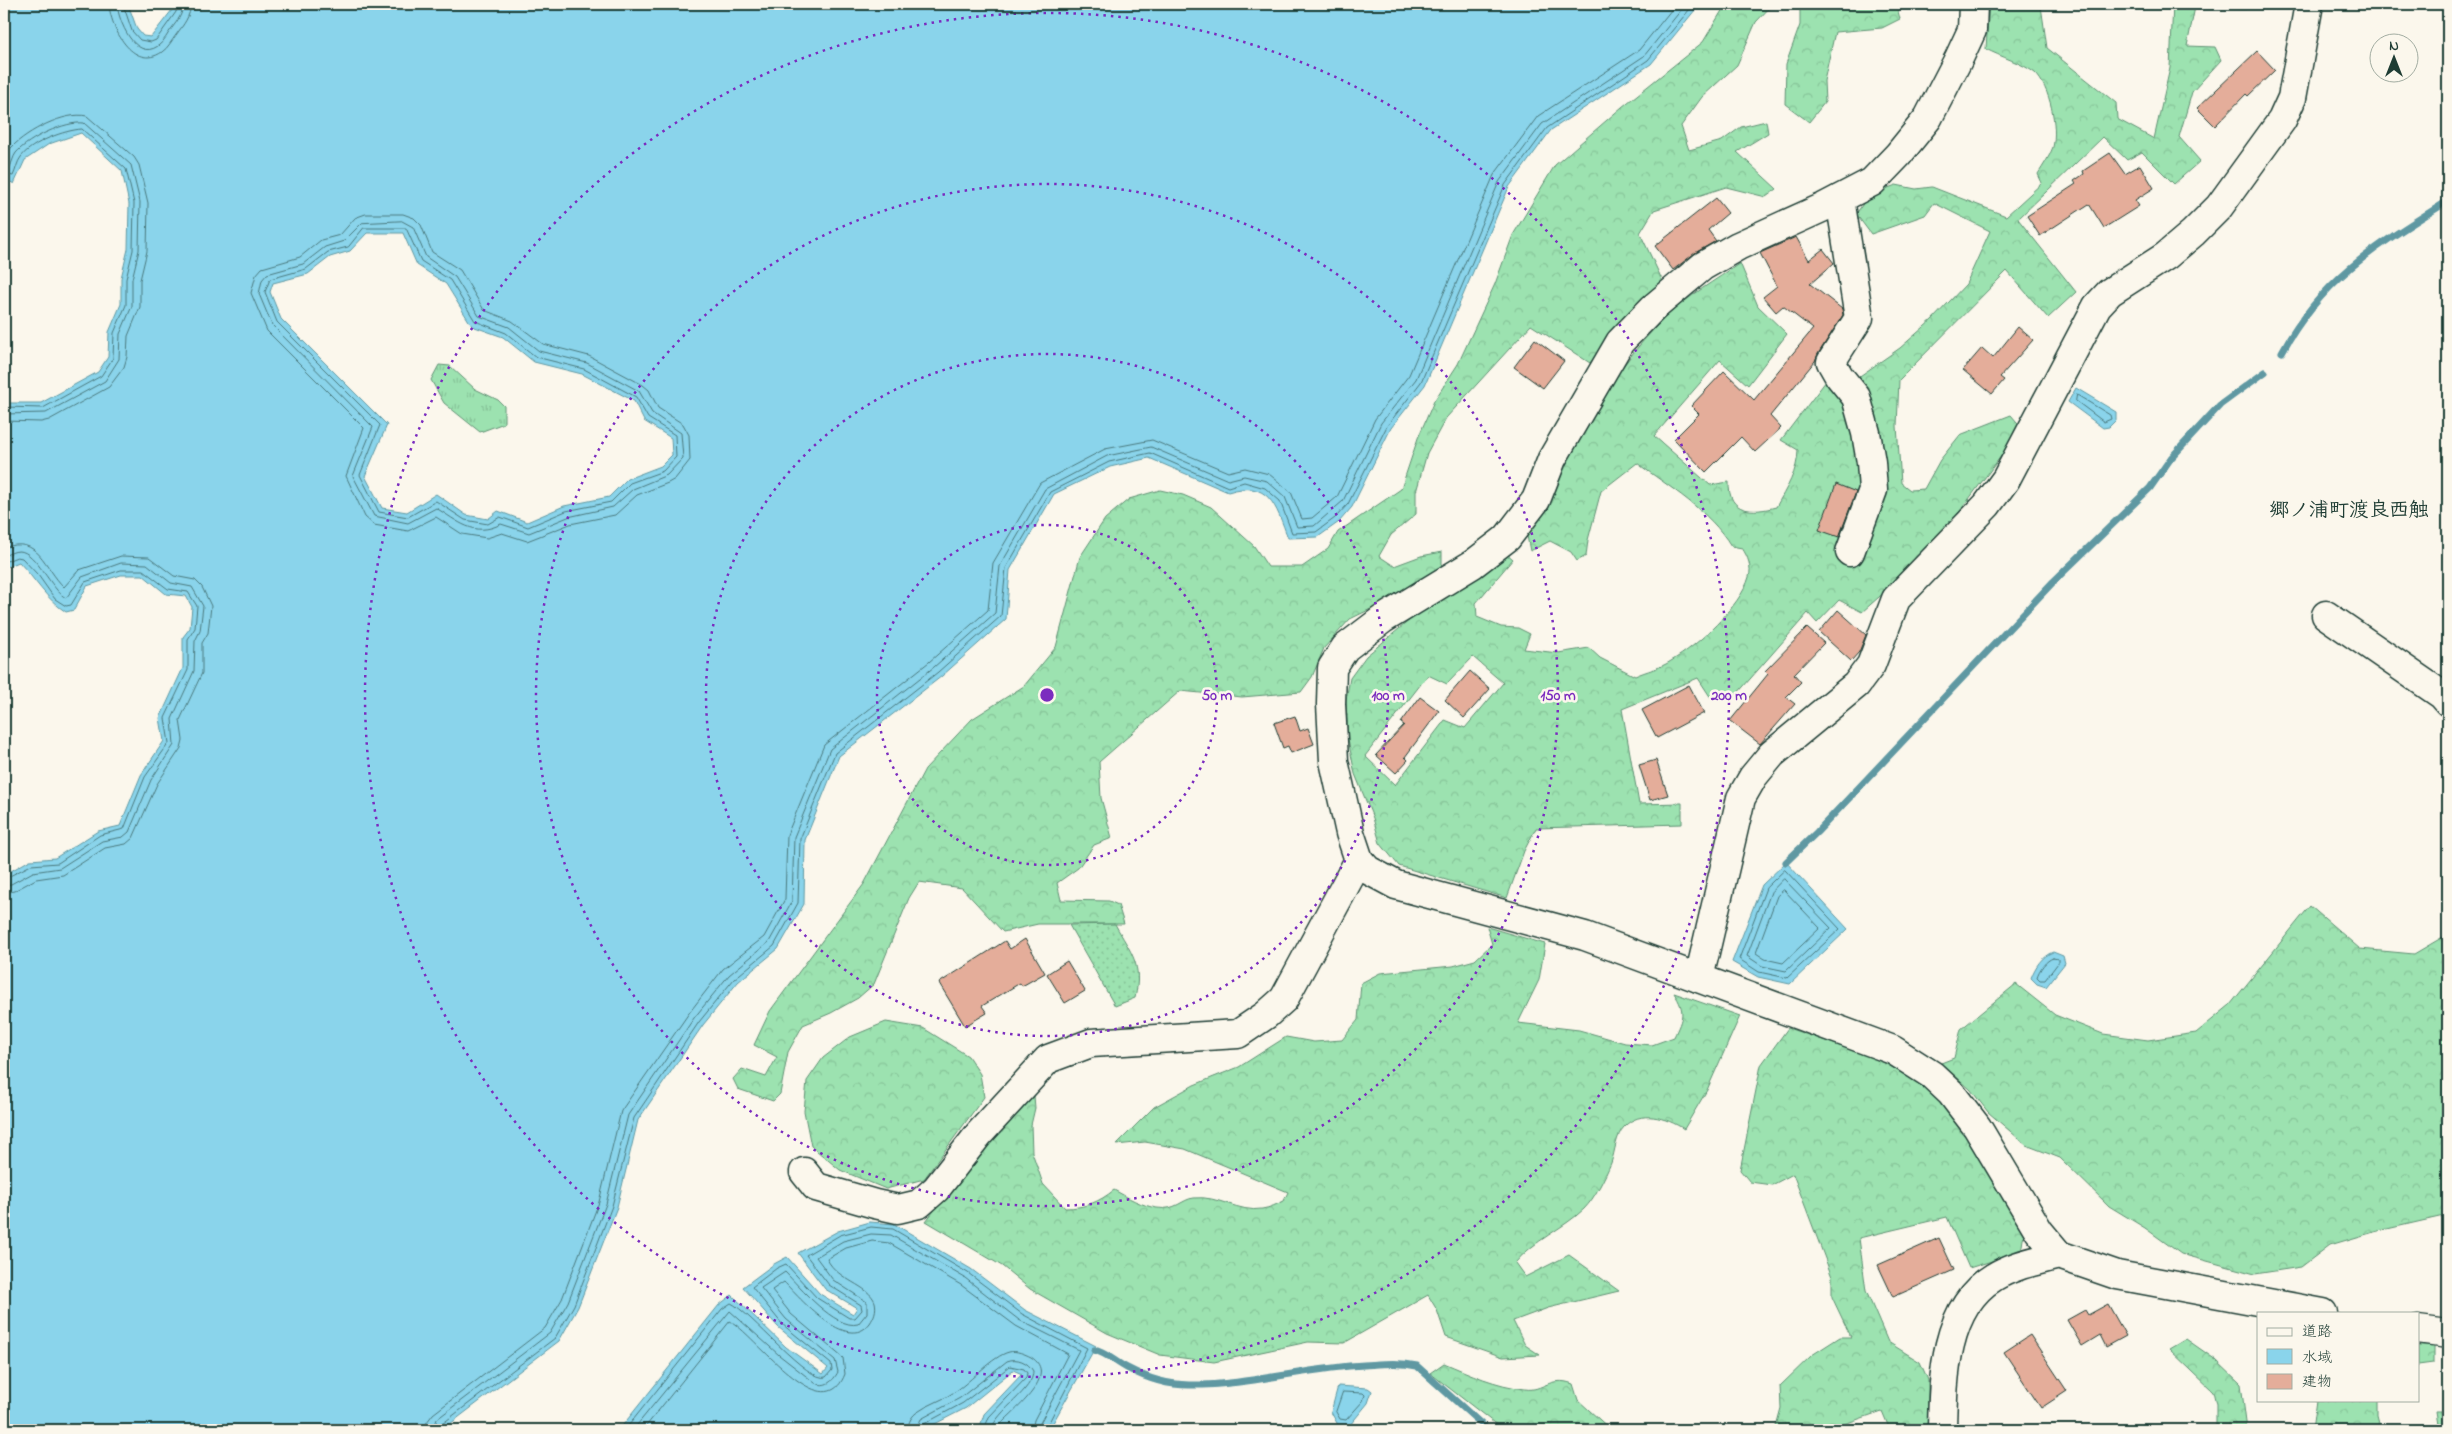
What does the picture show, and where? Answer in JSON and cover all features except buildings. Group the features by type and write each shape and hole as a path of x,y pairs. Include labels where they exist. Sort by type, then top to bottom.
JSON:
{"street":[{"path":"1973,4 1972,30 1928,118 1898,155 1872,182 1840,199 1738,246 1703,266 1653,308 1620,342 1552,459 1536,500 1507,538 1473,564 1383,619 1345,648 1332,668 1331,704 1334,761 1340,795 1359,860 1368,870 1396,885 1585,936 1893,1050 1932,1075 1951,1093 1977,1127 2039,1231 2059,1255 2117,1275 2318,1312"},
{"path":"1699,978 1741,798 1753,777 1772,754 1856,685 1871,665 1896,599 1987,505 2006,479 2097,306 2110,292 2166,256 2213,214 2282,120 2292,98 2309,4"},
{"path":"1840,199 1859,318 1831,362 1839,376 1856,397 1866,432 1873,490 1850,552"},
{"path":"2326,616 2442,695 2448,702"},
{"path":"804,1172 816,1187 868,1202 898,1209 919,1204 936,1189 979,1134 1048,1059 1091,1043 1238,1034 1266,1016 1284,999 1359,860"},
{"path":"1942,1430 1943,1382 1948,1350 1968,1302 1979,1288 1994,1277 2010,1270 2059,1255"},
{"path":"2420,1330 2448,1334"}],"green space":[{"path":"1726,4 1773,4 1756,22 1737,65 1702,97 1681,126 1689,150 1722,141 1741,127 1766,121 1768,133 1737,152 1777,189 1766,197 1726,187 1654,210 1640,233 1665,286 1628,314 1590,363 1531,325 1446,418 1427,453 1416,492 1416,514 1391,535 1379,556 1394,566 1421,556 1442,552 1442,569 1408,591 1350,619 1324,648 1312,677 1301,692 1242,697 1180,691 1099,762 1101,798 1112,838 1094,845 1078,868 1057,883 1061,900 1109,901 1118,905 1124,924 1038,924 1003,932 962,888 919,882 909,898 874,984 858,998 831,1013 803,1025 788,1052 780,1094 773,1101 738,1089 733,1079 742,1069 766,1077 777,1057 754,1045 770,1011 864,884 925,769 972,719 1024,686 1056,647 1080,557 1105,519 1129,499 1160,490 1183,495 1211,507 1254,546 1268,567 1302,567 1328,549 1338,532 1401,489 1418,438 1434,401 1458,364 1495,284 1513,235 1555,165 1622,107 1703,42"},
{"path":"1800,4 1896,4 1900,19 1882,28 1835,32 1824,81 1825,102 1809,122 1785,104 1786,64 1800,25"},
{"path":"1989,4 2059,4 2041,6 2047,48 2116,103 2117,119 2154,139 2170,68 2173,4 2247,4 2246,9 2195,7 2187,46 2215,47 2221,60 2192,92 2179,137 2200,161 2174,184 2142,152 2127,160 2103,137 2018,219 2076,292 2048,318 2007,271 1899,380 1897,426 1901,483 1910,490 1924,489 1940,460 1960,435 2011,415 2022,428 1954,519 1895,583 1862,612 1839,600 1817,623 1808,613 1736,695 1711,698 1698,678 1622,709 1639,804 1682,803 1682,824 1536,828 1524,851 1507,898 1399,866 1380,843 1373,818 1355,774 1348,739 1346,700 1350,678 1366,656 1416,615 1460,588 1506,553 1513,559 1476,603 1477,617 1501,627 1518,628 1530,634 1524,649 1558,653 1589,648 1600,658 1635,676 1663,666 1671,661 1693,646 1717,624 1737,600 1749,577 1749,562 1746,555 1742,548 1731,546 1722,533 1700,511 1637,463 1601,491 1588,540 1586,556 1577,561 1571,552 1550,541 1530,551 1527,536 1588,420 1623,366 1644,340 1675,309 1740,263 1758,306 1787,334 1748,385 1720,360 1654,436 1710,485 1729,482 1730,493 1737,506 1751,510 1776,507 1791,480 1798,450 1781,440 1826,381 1842,393 1857,378 1900,348 1932,320 1966,284 1990,231 1934,203 1925,215 1871,234 1856,214 1869,195 1896,185 1916,189 1932,187 2006,216 2042,183 2038,174 2052,150 2054,139 2052,108 2049,97 2035,73 2018,63 1986,49","holes":["1473,657 1503,683 1465,728 1445,720 1395,785 1365,756 1428,675 1447,684"]},
{"path":"439,365 450,366 475,389 498,400 504,406 504,423 480,432 444,403 431,380"},
{"path":"2310,906 2360,949 2414,954 2448,934 2448,1215 2374,1232 2330,1245 2301,1267 2255,1274 2181,1254 2145,1228 2109,1206 2060,1158 2026,1145 1988,1112 1971,1090 1941,1063 1954,1058 1961,1029 2016,984 2055,1015 2103,1034 2148,1040 2196,1033 2230,1005"},
{"path":"1115,924 1134,959 1138,976 1135,998 1115,1006 1069,925"},
{"path":"1487,927 1545,944 1539,980 1518,1023 1579,1030 1625,1043 1652,1045 1674,1037 1677,1030 1682,1010 1674,993 1740,1016 1707,1090 1684,1129 1654,1117 1638,1118 1630,1121 1621,1130 1609,1169 1584,1209 1531,1248 1515,1263 1525,1277 1569,1255 1619,1291 1548,1308 1513,1321 1525,1345 1540,1355 1503,1357 1446,1337 1437,1310 1428,1295 1344,1343 1308,1342 1214,1362 1160,1355 1107,1333 1030,1289 1002,1266 926,1221 1033,1084 1035,1108 1031,1125 1032,1152 1043,1184 1065,1208 1091,1204 1114,1190 1151,1207 1164,1208 1169,1208 1194,1198 1212,1199 1253,1210 1268,1208 1284,1201 1288,1192 1185,1149 1145,1142 1116,1145 1154,1107 1194,1085 1239,1067 1286,1037 1314,1042 1342,1040 1358,1020 1361,983 1380,973 1453,966 1475,960 1492,944"},
{"path":"886,1022 923,1028 968,1056 980,1074 984,1097 924,1179 886,1189 840,1170 811,1146 804,1111 807,1081 823,1058 850,1037"},
{"path":"1788,1028 1875,1058 1927,1086 1981,1156 2024,1233 2021,1252 1969,1268 1947,1217 1859,1238 1866,1291 1888,1342 1920,1362 1928,1380 1928,1430 1890,1430 1882,1411 1827,1430 1775,1430 1781,1408 1780,1386 1812,1355 1840,1337 1851,1337 1832,1297 1832,1277 1793,1174 1772,1185 1750,1182 1740,1170 1761,1065"},
{"path":"2186,1339 2216,1360 2241,1384 2247,1430 2216,1430 2216,1404 2213,1391 2169,1349"},
{"path":"2420,1346 2433,1346 2433,1363 2420,1365"},
{"path":"1444,1363 1483,1379 1525,1389 1537,1388 1558,1381 1573,1384 1578,1400 1611,1430 1503,1430 1430,1373"},
{"path":"2316,1402 2377,1402 2377,1415 2381,1430 2312,1430"},
{"path":"2436,1411 2448,1411 2448,1430 2439,1430"}],"water":[{"path":"4,4 128,4 137,29 143,36 151,37 172,10 172,4 1700,4 1651,64 1551,130 1509,187 1425,385 1391,428 1352,507 1339,522 1318,537 1288,538 1275,506 1262,492 1253,489 1242,489 1228,492 1149,458 1110,467 1054,494 1010,570 1006,619 942,676 839,756 805,840 804,904 778,949 738,982 703,1025 638,1120 617,1207 578,1307 559,1341 442,1430 4,1430 4,875 30,860 55,858 98,831 120,826 141,775 164,741 160,718 183,668 183,637 190,628 192,607 186,596 166,594 143,575 121,575 87,586 74,610 66,612 47,595 19,562 4,568 4,403 41,403 98,372 108,357 109,332 121,304 121,278 128,249 129,204 122,171 81,133 49,144 25,160 14,184 4,178","holes":["367,233 403,233 417,265 446,284 472,326 503,337 534,362 582,374 634,401 644,421 671,438 672,455 661,466 627,479 609,497 564,506 527,522 498,511 488,519 466,515 436,494 407,512 382,508 365,476 387,425 281,319 270,292 273,283 308,274 330,257 350,251"]},
{"path":"2076,388 2116,412 2116,420 2109,427 2103,428 2068,402"},
{"path":"1786,862 1848,929 1790,984 1758,977 1732,962 1762,885"},
{"path":"2053,952 2063,956 2065,963 2046,987 2037,984 2031,978 2039,962"},
{"path":"870,1222 894,1224 971,1269 1025,1310 1096,1346 1049,1430 979,1430 984,1414 1022,1374 1013,1370 966,1408 923,1430 619,1430 719,1305 732,1295 786,1347 823,1374 828,1368 778,1327 743,1287 774,1264 787,1257 820,1294 853,1314 857,1308 825,1289 798,1253 838,1231"},
{"path":"1338,1386 1368,1388 1372,1391 1368,1403 1350,1425 1338,1425 1331,1412"}],"waterway":[{"path":"2282,352 2315,303 2334,283 2376,248 2448,201"},
{"path":"1786,862 1817,832 2053,582 2150,488 2171,458 2220,405 2265,372"},
{"path":"1094,1350 1142,1375 1181,1385 1232,1383 1364,1365 1397,1364 1417,1366 1488,1430"}],"district":[{"name":"郷ノ浦町渡良西触","path":"2349,509"}]}
